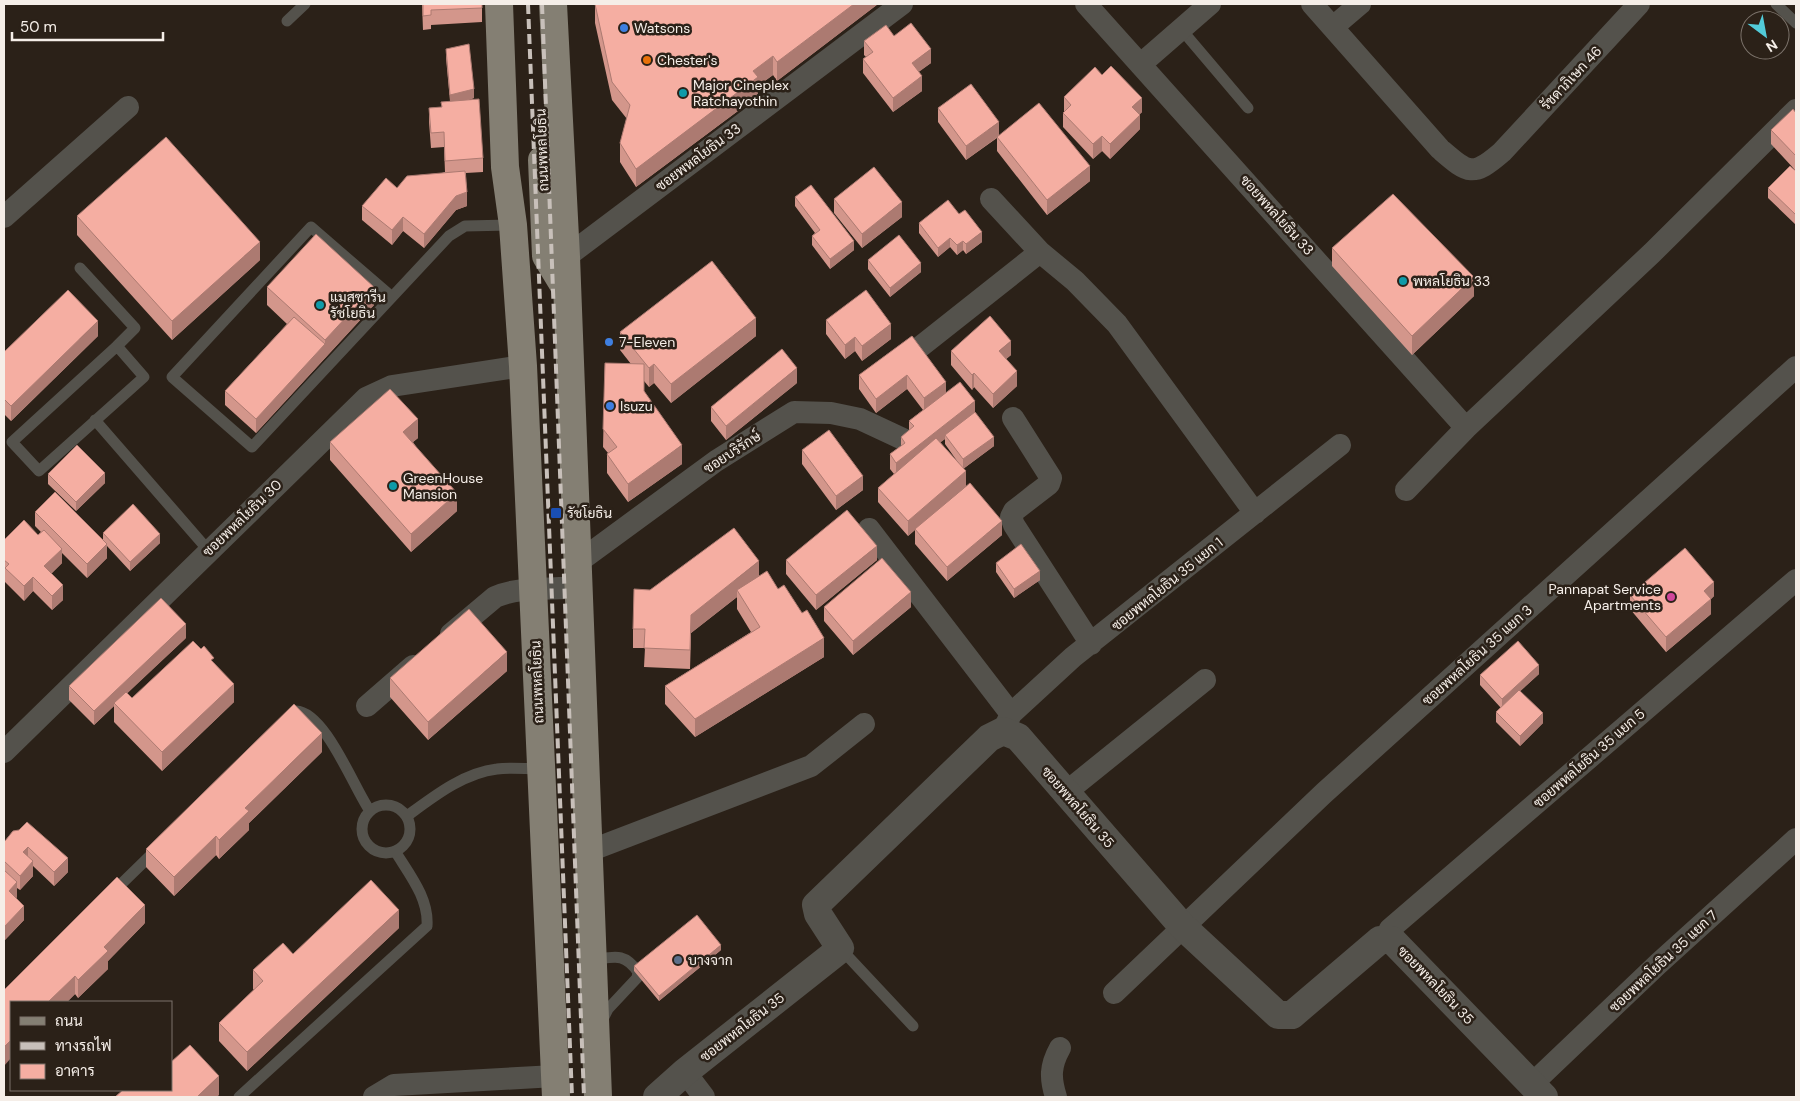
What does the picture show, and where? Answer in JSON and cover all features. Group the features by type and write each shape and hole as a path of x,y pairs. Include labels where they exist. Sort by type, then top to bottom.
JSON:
{"main road":[{"name":"ถนนพหลโยธิน","path":"499,4 505,167 513,224 523,366 555,1087"},
{"name":"ถนนพหลโยธิน","path":"513,4 526,52 546,256 567,292"},
{"name":"ถนนพหลโยธิน","path":"516,266 524,234 526,52 536,4"},
{"name":"ถนนพหลโยธิน","path":"553,4 566,257 598,1097"}],"street":[{"name":"ซอยพหลโยธิน 33","path":"566,257 902,4"},
{"name":"ซอยพหลโยธิน 33","path":"1086,4 1466,428"},
{"path":"1141,64 1210,4"},
{"name":"รัชดาภิเษก 46","path":"1312,4 1440,149 1461,166 1471,170 1485,167 1502,152 1640,4"},
{"path":"1333,27 1360,4"},
{"path":"4,217 128,107"},
{"path":"1406,490 1466,428 1652,254 1796,110"},
{"path":"991,199 1040,252 1075,281 1117,324 1255,513"},
{"path":"920,347 1040,252"},
{"name":"ซอยพหลโยธิน 30","path":"4,752 208,550 366,398 392,386 523,366"},
{"name":"ซอยพหลโยธิน 35 แยก 3","path":"1114,993 1182,926 1324,793 1796,367"},
{"name":"ซอยบริรักษ์","path":"577,575 716,461 794,412 831,413 860,419 905,440"},
{"path":"1013,418 1051,478 1049,484 1014,511 1011,517 1014,525 1091,644"},
{"name":"ซอยพหลโยธิน 35 แยก 1","path":"1007,722 1073,657 1340,446"},
{"path":"840,948 818,914 816,905 1007,722 869,529"},
{"path":"367,706 495,597 514,590 533,590 577,575"},
{"name":"ซอยพหลโยธิน 35 แยก 5","path":"1386,938 1390,929 1796,580"},
{"path":"1065,793 1205,680"},
{"name":"ซอยพหลโยธิน 35","path":"1007,722 1065,793 1182,926 1273,1010 1283,1016 1292,1015 1380,940 1386,938 1392,940 1404,952 1538,1091"},
{"path":"588,852 811,766 864,724"},
{"name":"ซอยพหลโยธิน 35 แยก 7","path":"1538,1091 1658,964 1796,839"},
{"name":"ซอยพหลโยธิน 35","path":"657,1097 685,1072 840,948"},
{"path":"1056,1097 1050,1073 1053,1061 1060,1048"},
{"path":"685,1072 704,1097"},
{"path":"374,1097 394,1085 450,1089 555,1087"}],"lane":[{"path":"287,21 305,4"},
{"path":"1776,4 1796,23"},
{"path":"1181,29 1248,108"},
{"path":"392,298 311,227 172,377 252,447 392,298 449,236 465,226 513,224"},
{"path":"80,268 135,328 12,442 39,471 144,377 117,346"},
{"path":"96,420 208,550"},
{"path":"282,725 296,711 308,715 318,724 370,811"},
{"path":"407,816 433,797 470,778 496,769 540,769"},
{"path":"383,805 392,805 401,809 407,816 410,825 410,834 406,843 395,851 381,853 372,848 365,841 362,832 363,823 370,811 383,805"},
{"path":"108,897 164,842"},
{"path":"239,1097 427,926 428,914 422,898 395,851"},
{"path":"840,948 913,1026"},
{"path":"593,960 622,957 630,962 638,972 637,978 608,1009 602,1022 598,1066"}],"building":[{"path":"423,4 482,4 482,8 431,10 431,15 423,16"},
{"name":"Major Cineplex Ratchayothin","path":"595,4 854,4 777,62 773,56 753,71 758,77 636,169 620,143 630,105 612,82"},
{"path":"911,23 931,49 912,63 922,76 893,98 863,59 873,52 864,41 886,25 894,36"},
{"path":"469,44 474,89 450,95 446,49"},
{"path":"1111,66 1142,98 1132,107 1140,115 1110,144 1102,136 1093,144 1063,113 1071,105 1064,97 1095,67 1102,75"},
{"path":"971,84 999,122 966,146 938,108"},
{"path":"479,99 483,158 445,161 444,132 431,133 429,108 442,107 441,102"},
{"path":"1039,103 1090,166 1047,200 997,137"},
{"path":"1793,109 1796,113 1796,156 1771,130"},
{"path":"166,137 260,242 172,321 77,216"},
{"path":"1790,166 1796,171 1796,215 1768,188"},
{"path":"874,167 902,202 862,234 834,199"},
{"path":"465,171 467,192 456,196 424,234 403,217 392,230 362,206 386,178 397,188 407,176"},
{"path":"811,185 854,241 830,259 812,236 820,230 795,197"},
{"name":"พหลโยธิน 33","path":"1393,194 1474,277 1412,336 1332,248"},
{"path":"948,200 959,214 965,210 982,232 966,244 963,241 957,245 950,238 938,248 919,223"},
{"name":"แมสซารีน รัชโยธิน","path":"316,234 374,287 325,340 267,287"},
{"path":"899,235 921,263 890,288 868,260"},
{"path":"712,261 756,318 671,384 654,364 649,368 620,332"},
{"path":"68,290 98,321 11,406 4,399 4,352"},
{"path":"866,290 891,324 862,346 855,337 845,345 826,320"},
{"path":"990,316 1011,341 999,351 1017,371 993,394 974,373 972,375 951,351"},
{"path":"294,317 325,344 256,419 225,391"},
{"path":"912,336 946,382 924,398 907,375 876,399 859,375"},
{"path":"782,349 797,368 726,426 711,407"},
{"path":"605,363 644,364 644,391 682,445 628,484 607,454 617,447 603,429"},
{"path":"960,382 975,401 896,463 890,454 905,443 901,437 914,426 909,421"},
{"name":"GreenHouse Mansion","path":"390,389 418,419 403,432 457,493 411,534 330,442"},
{"path":"975,412 994,437 963,459 945,435"},
{"path":"829,430 863,476 836,496 802,450"},
{"path":"936,438 966,471 908,521 878,488"},
{"path":"77,445 105,473 76,502 48,474"},
{"path":"970,483 1002,521 947,567 915,529"},
{"path":"55,492 107,544 87,564 35,512"},
{"path":"133,504 160,534 130,562 103,533"},
{"path":"847,510 877,546 816,595 786,560"},
{"path":"24,520 38,535 44,530 62,549 44,566 63,585 52,596 33,577 24,586 5,568 9,564 4,560 4,540"},
{"path":"734,528 759,561 691,615 690,650 644,648 645,629 633,629 634,589 650,590"},
{"path":"1021,544 1040,571 1014,589 996,563"},
{"path":"1685,548 1714,582 1704,591 1711,599 1666,637 1630,595"},
{"path":"882,558 911,592 853,641 824,607"},
{"path":"767,571 778,589 784,585 802,613 807,610 824,638 695,719 665,686 760,627 737,590"},
{"path":"161,598 186,624 94,711 69,686"},
{"path":"469,609 507,652 428,722 390,678"},
{"path":"193,641 201,649 204,646 214,658 211,660 234,684 162,752 114,703 126,692 132,698"},
{"path":"1518,641 1539,665 1502,699 1480,675"},
{"path":"1519,690 1543,713 1520,736 1496,712"},
{"path":"294,704 322,733 245,808 249,811 219,840 216,836 174,877 146,849"},
{"path":"27,822 68,858 54,872 28,847 23,852 33,861 20,876 4,861 4,840 13,831 19,830"},
{"path":"4,870 17,882 9,891 24,906 4,927"},
{"path":"117,877 145,905 104,947 108,951 78,980 75,976 49,1001 10,1001 10,1041 4,1047 4,990"},
{"path":"371,880 399,910 247,1052 219,1023 263,981 253,970 283,943 293,954"},
{"name":"บางจาก","path":"697,915 721,945 659,996 634,966"},
{"path":"190,1045 219,1076 197,1097 115,1097 122,1091 172,1091 172,1061"}],"railway":[{"path":"528,4 572,1097"},
{"path":"542,4 584,1097"}],"place":[{"name":"Watsons","path":"624,28"},
{"name":"Chester's","path":"647,60"},
{"name":"Major Cineplex Ratchayothin","path":"683,93"},
{"name":"พหลโยธิน 33","path":"1403,281"},
{"name":"แมสซารีน รัชโยธิน","path":"320,305"},
{"name":"7-Eleven","path":"609,342"},
{"name":"Isuzu","path":"610,406"},
{"name":"GreenHouse Mansion","path":"393,486"},
{"name":"รัชโยธิน","path":"556,513"},
{"name":"Pannapat Service Apartments","path":"1671,597"},
{"name":"บางจาก","path":"678,960"}]}
